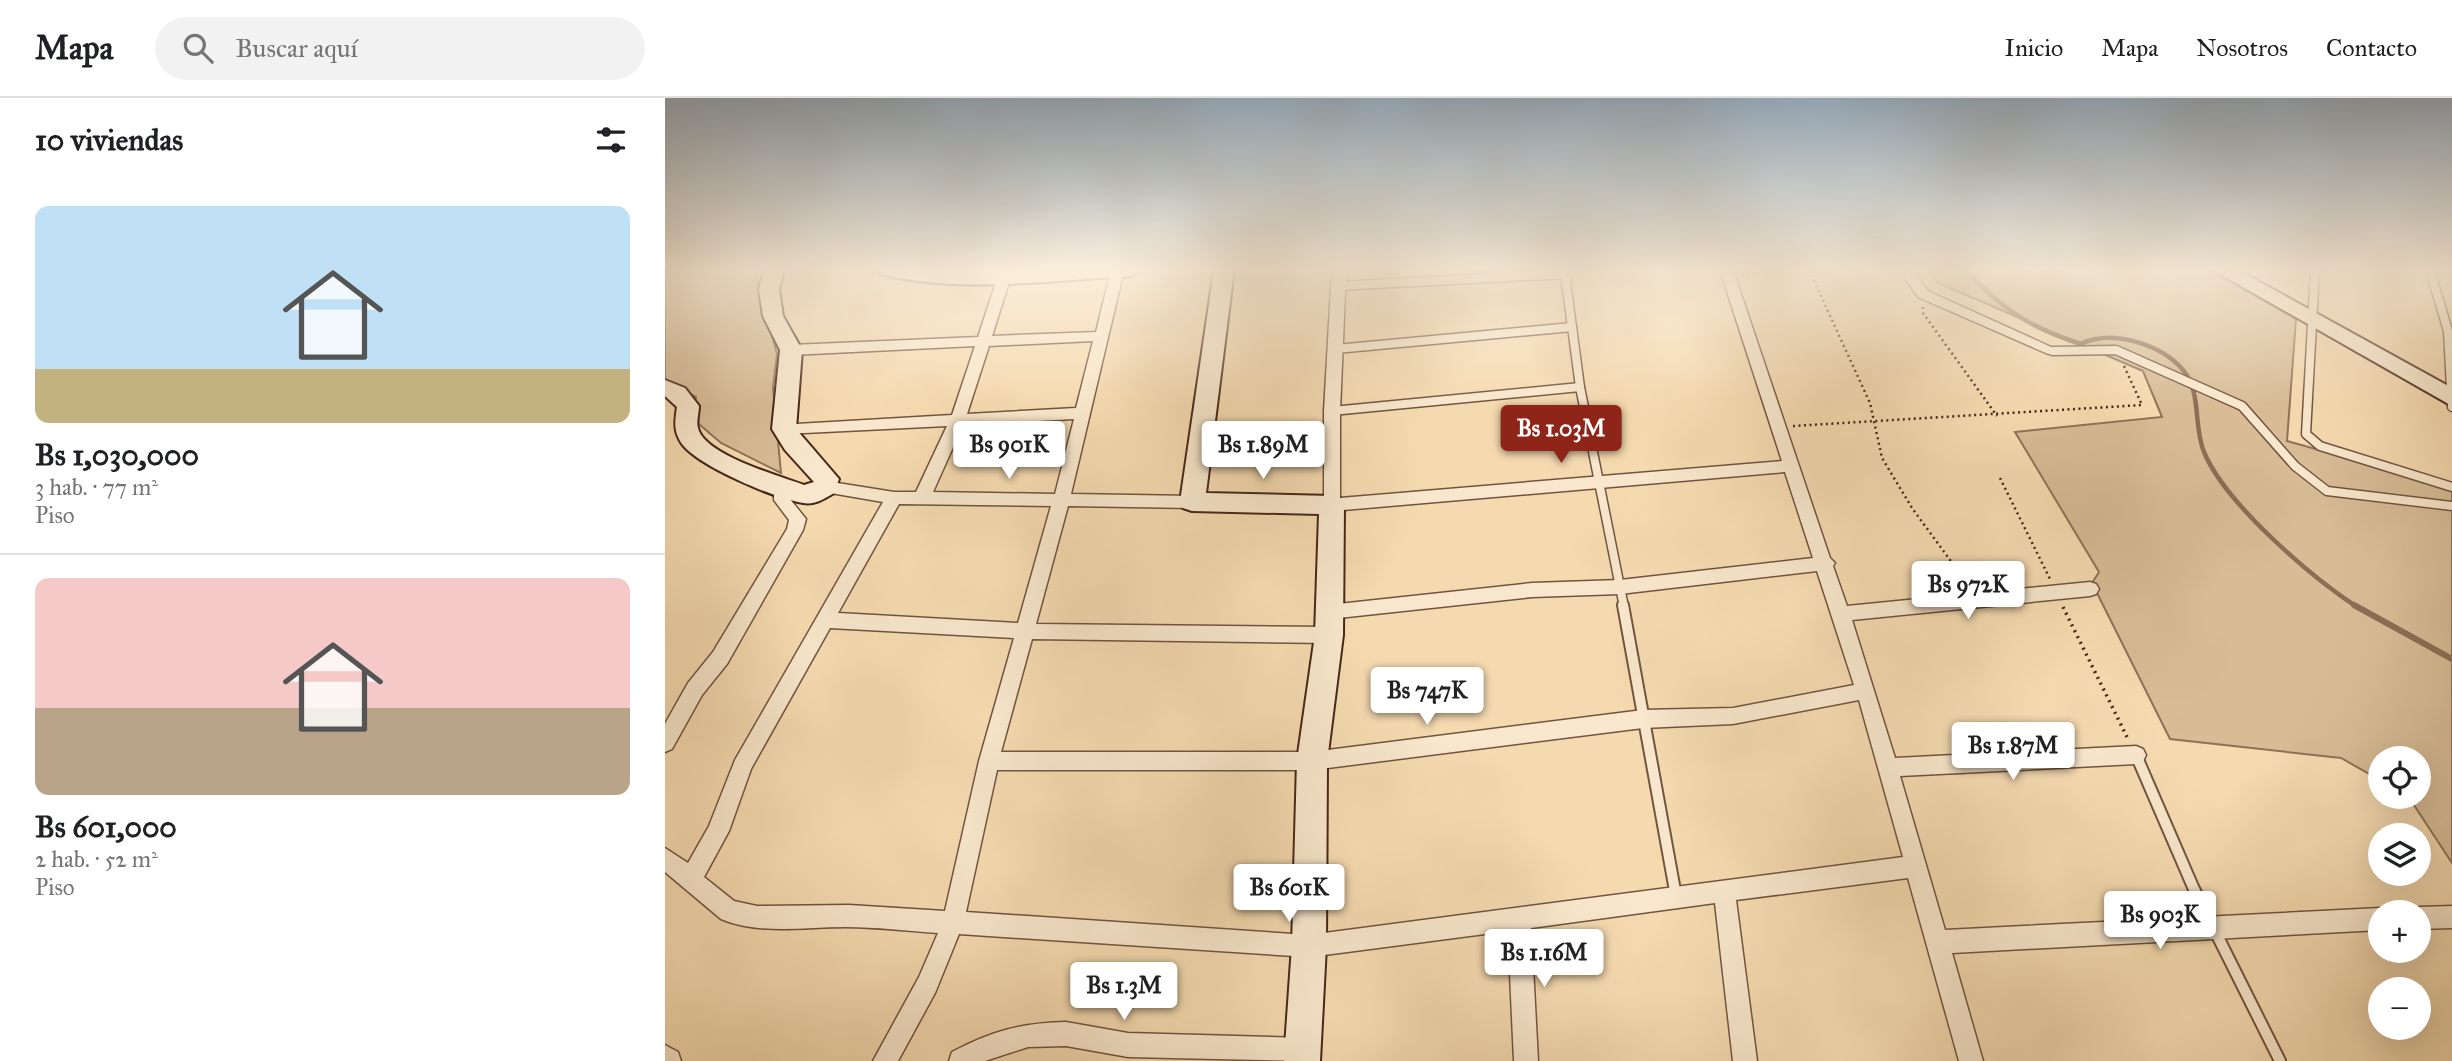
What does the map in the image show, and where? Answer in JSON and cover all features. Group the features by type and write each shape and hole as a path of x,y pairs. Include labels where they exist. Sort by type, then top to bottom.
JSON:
{"street":[{"path":"773,315 791,350 784,429 793,444 827,478 825,487"},
{"path":"922,498 958,419 994,315"},
{"path":"885,1061 927,985 953,923 989,761 1061,500 1106,315"},
{"path":"1192,502 1219,315"},
{"path":"961,1061 987,1047 1028,1035 1066,1034 1126,1053 1303,1055 1309,946 1312,761 1329,624 1332,411 1337,315"},
{"path":"1741,315 1842,614 1917,866 1971,1061"},
{"path":"1971,315 2053,351"},
{"path":"2303,315 2451,401"},
{"path":"791,350 1100,337"},
{"path":"665,387 677,393 688,406 686,429 697,449 728,465 782,486 814,494 825,487 894,498 1332,505 1599,480 1793,466"},
{"path":"784,429 1083,413"},
{"path":"665,743 695,689 720,658 795,530 798,519 782,500 782,486"},
{"path":"691,879 718,831 742,766 894,498"},
{"path":"825,620 1023,631 1329,624 1532,590 1621,587 1826,563"},
{"path":"1842,614 2089,589"},
{"path":"989,761 1312,761 1643,719 1733,716 1865,691"},
{"path":"1888,768 2136,755"},
{"path":"665,858 729,911 757,917 849,916 1309,946 1917,866"},
{"path":"1724,891 1745,1061"},
{"path":"2431,917 2452,916"},
{"path":"1519,919 1526,1061"},
{"path":"1938,942 2368,920"},
{"path":"665,1056 669,1061"}],"lane":[{"path":"1570,315 1580,387 1621,587 1677,898"},
{"path":"2312,315 2306,434 2320,446 2452,487"},
{"path":"2443,315 2448,331 2451,401"},
{"path":"1336,349 1572,327"},
{"path":"2053,351 2116,350 2242,406 2295,466 2327,491 2452,506"},
{"path":"1332,411 1580,387"},
{"path":"2136,755 2213,926 2280,1061"}],"path":[{"path":"1829,315 1870,403 1882,458 1912,508 1979,600"},
{"path":"1924,315 1997,416"},
{"path":"1779,427 1997,416 2142,405 2116,350"},
{"path":"2000,478 2136,755"}],"shaded area":[{"path":"665,315 766,315 777,354 773,388 781,473 721,443 693,419 696,397 665,380"},
{"path":"2012,315 2289,315 2296,319 2287,441 2452,487 2452,863 2431,831 2431,823 2426,823 2417,809 2431,809 2431,746 2368,746 2368,773 2341,758 2170,739 2092,583 2099,572 2015,432 2162,417 2143,371"}],"waterway":[{"path":"2017,315 2047,331 2081,344 2107,338 2121,339 2149,346 2174,361 2183,370 2193,388 2204,452 2230,493 2293,558 2354,605"},
{"path":"2354,605 2452,659"}]}
